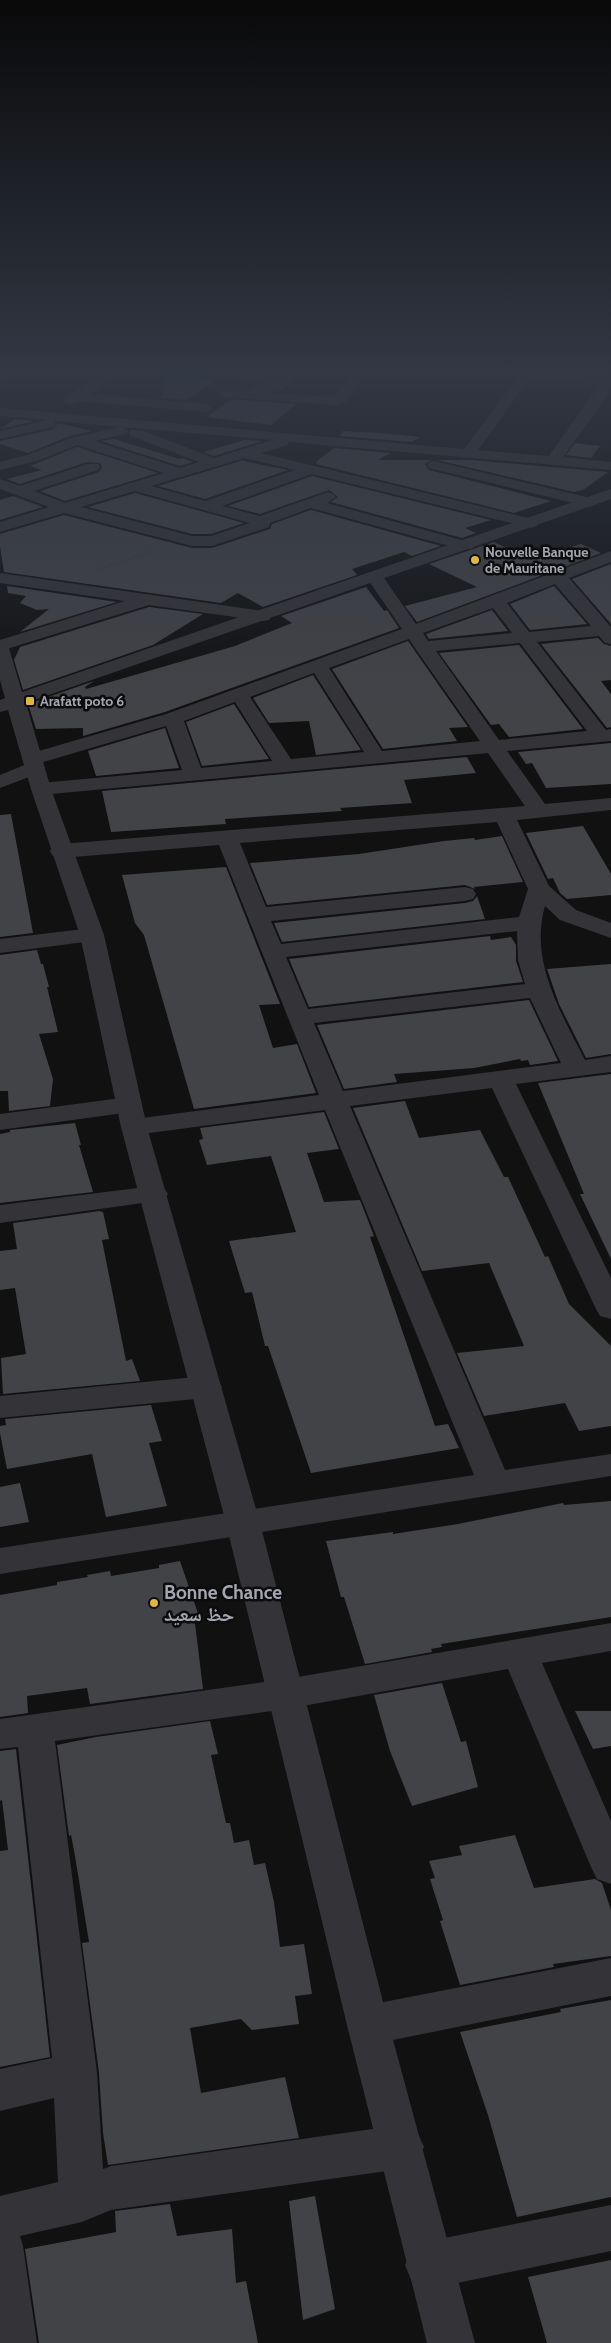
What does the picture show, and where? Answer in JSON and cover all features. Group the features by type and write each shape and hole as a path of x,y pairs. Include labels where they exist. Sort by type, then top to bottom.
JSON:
{"street":[{"path":"20,491 46,482"},
{"path":"0,527 151,482"},
{"path":"206,506 274,482"},
{"path":"507,482 590,502"},
{"path":"136,487 261,521 368,483 530,523"},
{"path":"0,484 65,508 186,540 212,541 262,525 261,521"},
{"path":"8,703 374,578 611,494"},
{"path":"390,524 446,502"},
{"path":"310,503 466,546"},
{"path":"0,782 36,772 173,718 496,601 611,556"},
{"path":"558,576 608,635"},
{"path":"0,578 263,616"},
{"path":"374,578 539,811"},
{"path":"150,599 0,648 8,703 36,772 61,851 92,936 132,1116 243,1523 368,2025 402,2147 429,2265 451,2343"},
{"path":"496,601 606,736"},
{"path":"587,612 611,610"},
{"path":"423,647 524,637 608,635"},
{"path":"318,664 377,758"},
{"path":"239,694 285,766"},
{"path":"173,718 194,775"},
{"path":"36,772 194,775 606,736"},
{"path":"61,851 504,815 611,804"},
{"path":"504,815 538,889 568,915 611,931"},
{"path":"227,838 272,952 494,1484"},
{"path":"538,889 529,923 528,957 540,990 576,1068"},
{"path":"258,915 465,894"},
{"path":"272,952 529,923"},
{"path":"0,946 92,936"},
{"path":"300,1017 540,990"},
{"path":"0,1122 132,1116 334,1100 611,1064"},
{"path":"500,1078 611,1309"},
{"path":"0,1214 154,1194"},
{"path":"0,1407 206,1387"},
{"path":"0,1561 611,1465"},
{"path":"82,2199 75,2073 18,1731 286,1694 611,1637"},
{"path":"520,1653 611,1867"},
{"path":"368,2025 611,1977"},
{"path":"0,2090 75,2073"},
{"path":"0,2224 6,2216 82,2199 111,2188 402,2147"},
{"path":"429,2265 611,2228"},
{"path":"0,2246 13,2343"}],"path":[{"path":"52,585 186,540"}],"building":[{"path":"67,482 127,482 65,501 40,491"},
{"path":"170,482 253,482 205,499 158,486"},
{"path":"294,482 338,482 491,520 465,528 476,533 462,538 331,502 338,497 329,490 260,514 228,506"},
{"path":"390,482 478,482 551,501 514,513"},
{"path":"533,482 594,482 583,490 574,492"},
{"path":"135,493 244,523 211,534 192,534 88,507"},
{"path":"13,496 43,507 0,520 0,500"},
{"path":"311,510 441,546 412,556 404,552 352,569 357,575 263,607 238,593 221,603 4,572 0,534 64,515 192,548 212,548 270,529 272,524"},
{"path":"494,542 531,560 581,544 601,553 417,622 405,606 477,587 429,564"},
{"path":"611,564 611,624 572,579"},
{"path":"7,586 117,602 20,632 49,609 37,610 20,603 26,596 8,593"},
{"path":"554,586 587,624 530,630 510,604"},
{"path":"366,587 384,611 387,610 399,628 165,712 83,736 83,728 36,729 28,704 94,681 85,687 86,689 235,646 292,623 281,616"},
{"path":"149,607 203,614 153,645 23,690 14,660 20,647"},
{"path":"492,610 508,631 429,639 426,634"},
{"path":"598,638 604,644 611,646 611,680 601,681 611,694 611,727 607,728 541,644"},
{"path":"408,641 468,727 449,728 457,741 383,749 332,669"},
{"path":"519,645 583,729 509,737 499,724 491,725 439,653"},
{"path":"313,675 361,750 316,755 309,721 269,723 253,698"},
{"path":"234,704 269,759 202,766 186,722"},
{"path":"165,728 179,768 96,776 88,751"},
{"path":"611,743 611,784 546,788 532,763 526,764 518,752"},
{"path":"467,757 476,773 404,780 412,803 340,808 342,811 225,819 226,824 111,832 102,791"},
{"path":"11,814 33,933 0,937 0,815"},
{"path":"583,826 611,874 611,895 567,899 560,893 553,878 548,879 526,833"},
{"path":"502,836 523,882 474,887 475,889 465,885 267,905 250,863 359,854 444,841 474,838 475,840"},
{"path":"226,867 280,1004 259,1005 273,1048 297,1044 316,1093 194,1109 144,935 135,923 122,875"},
{"path":"477,896 485,919 282,942 274,923 465,903 473,901"},
{"path":"490,936 491,940 511,937 516,945 516,961 523,982 309,1007 289,959"},
{"path":"37,950 49,987 47,987 58,1032 39,1034 53,1079 50,1106 9,1111 8,1091 0,1091 0,955"},
{"path":"611,964 611,1054 586,1058 559,1004 547,969"},
{"path":"529,1000 558,1061 530,1065 528,1060 521,1061 520,1059 474,1068 394,1074 397,1082 344,1089 317,1025"},
{"path":"611,1074 611,1259 580,1194 584,1194 538,1083"},
{"path":"405,1101 419,1138 480,1130 504,1177 508,1177 545,1257 548,1256 569,1304 611,1346 611,1426 579,1431 565,1403 484,1416 457,1353 524,1346 489,1263 422,1271 353,1108"},
{"path":"324,1112 339,1149 307,1153 324,1202 360,1200 374,1236 370,1237 435,1426 448,1424 459,1448 311,1473 268,1346 265,1346 252,1292 245,1293 229,1241 296,1232 271,1156 207,1165 199,1140 203,1139 200,1128"},
{"path":"75,1123 81,1145 79,1145 93,1192 0,1203 0,1134 10,1132 10,1130"},
{"path":"103,1212 109,1239 102,1240 126,1361 132,1359 140,1381 3,1394 1,1358 26,1354 15,1288 0,1290 0,1251 17,1249 13,1223"},
{"path":"151,1405 162,1441 149,1443 167,1506 106,1517 92,1454 7,1469 0,1433 0,1426 6,1425 5,1419"},
{"path":"20,1483 29,1522 0,1527 0,1487"},
{"path":"611,1501 611,1617 441,1644 442,1647 431,1649 432,1652 365,1664 344,1597 341,1597 326,1541 393,1532 393,1534 458,1524 563,1503 564,1505"},
{"path":"180,1561 201,1622 195,1623 203,1689 90,1704 87,1688 27,1696 28,1713 0,1717 0,1595 57,1585 57,1582 88,1577 87,1575 110,1571 111,1576 159,1568 159,1565"},
{"path":"442,1683 461,1742 466,1741 478,1787 412,1806 390,1751 374,1695"},
{"path":"575,1711 611,1711 611,1746 593,1749"},
{"path":"210,1721 218,1754 211,1755 226,1823 230,1823 234,1843 249,1840 254,1865 265,1863 274,1902 280,1947 304,1944 312,1994 295,1996 299,2024 252,2030 241,2019 190,2028 201,2093 285,2077 299,2138 108,2165 103,2133 99,2073 82,1943 89,1942 71,1835 69,1836 57,1745 96,1737"},
{"path":"16,1749 50,2057 0,2067 0,1851 8,1850 2,1800 0,1801 0,1751"},
{"path":"515,1835 534,1888 595,1879 602,1883 611,1910 611,1956 553,1964 554,1967 460,1985 440,1921 443,1920 430,1879 435,1878 429,1861 462,1855 459,1846"},
{"path":"611,2000 611,2197 517,2217 488,2115 460,2032 561,2012 560,2009"},
{"path":"315,2196 335,2309 303,2320 289,2201"},
{"path":"170,2204 177,2236 232,2229 236,2283 246,2281 258,2343 39,2343 25,2249 116,2232 115,2211"},
{"path":"611,2260 611,2343 547,2343 528,2277"}],"place":[{"name":"Nouvelle Banque de Mauritane","path":"475,560"},
{"name":"Arafatt poto 6","path":"30,701"},
{"name":"Bonne Chance حظ سعيد","path":"154,1603"}]}
